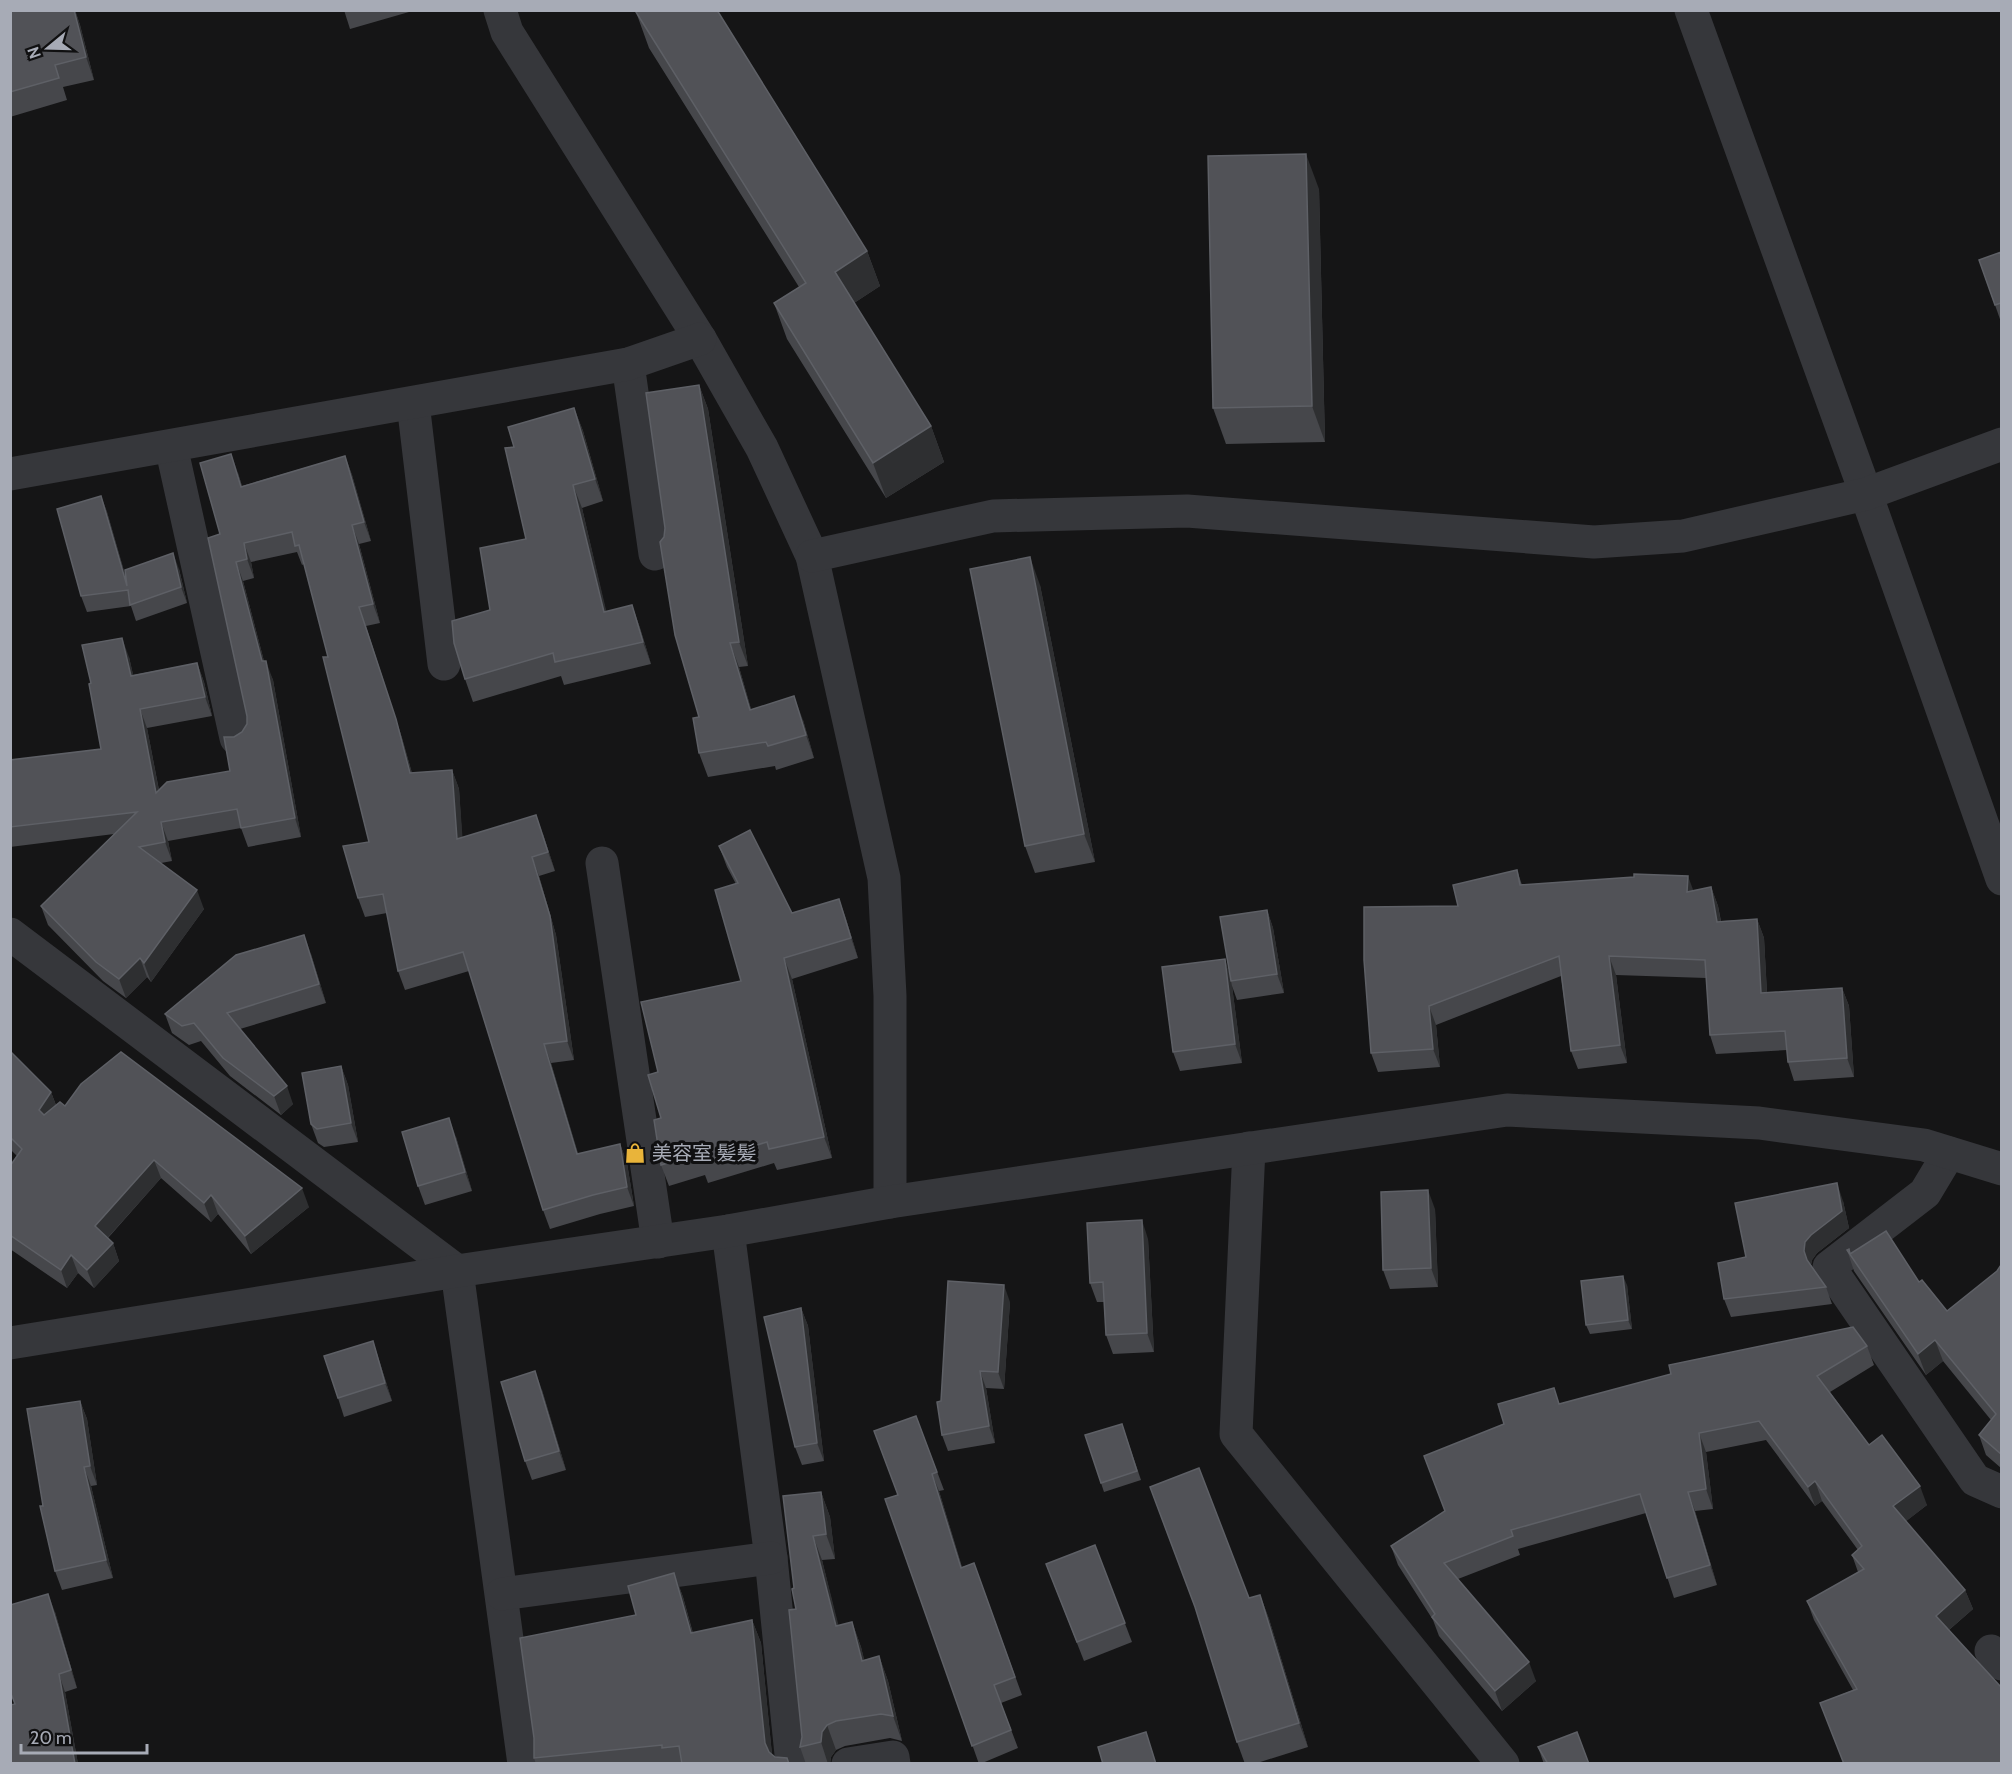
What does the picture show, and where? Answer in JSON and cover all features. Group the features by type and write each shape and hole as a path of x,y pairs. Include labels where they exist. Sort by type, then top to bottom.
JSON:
{"street":[{"path":"500,10 507,32 700,339 762,448 812,556 884,878 890,996 890,1202"},
{"path":"1691,10 1866,494 2001,879"},
{"path":"10,474 628,364 700,339"},
{"path":"628,364 655,554"},
{"path":"413,403 444,664"},
{"path":"812,556 993,516 1176,512 1594,542 1683,536 1866,494 2001,444"},
{"path":"171,446 236,738"},
{"path":"602,862 658,1242"},
{"path":"10,934 457,1271 524,1764"},
{"path":"10,1343 457,1271 728,1231 890,1202 1507,1110 1759,1123 1923,1145 2001,1170"},
{"path":"1250,1148 1236,1434 1503,1764"},
{"path":"1949,1153 1925,1193 1829,1267 1975,1480 2001,1492"},
{"path":"728,1231 771,1558 792,1764"},
{"path":"502,1594 771,1558"},
{"path":"848,1764 893,1757 894,1764"}],"building":[{"path":"10,10 74,10 86,57 55,65 59,78 10,92"},
{"path":"638,10 717,10 867,251 835,272 931,426 873,463 774,303 806,283 636,12"},
{"path":"1306,154 1312,406 1213,408 1208,156"},
{"path":"2001,252 2001,303 1995,305 1979,260"},
{"path":"699,385 739,642 730,643 750,710 794,696 806,735 768,746 766,742 699,753 693,718 699,717 675,635 660,542 664,537 665,528 646,393"},
{"path":"574,408 595,479 573,485 604,612 632,605 643,642 555,662 553,653 465,679 454,643 452,621 490,610 480,548 526,539 505,448 514,447 508,427"},
{"path":"231,454 241,487 345,456 364,522 352,525 373,604 359,607 396,719 410,773 452,770 457,839 536,815 548,852 532,857 550,916 567,1041 544,1044 577,1154 620,1144 627,1187 543,1210 463,952 398,971 383,894 358,898 343,846 369,842 323,657 328,657 299,545 295,546 292,532 244,543 247,559 236,562 262,661 266,661 295,818 241,828 237,809 161,822 165,842 139,847 197,890 144,963 140,958 119,979 96,962 41,906 137,812 10,827 10,760 101,749 89,684 91,683 82,645 122,638 131,676 197,663 205,697 140,709 156,793 167,782 230,771 224,737 234,737 242,732 247,724 247,716 208,538 220,534 200,463"},
{"path":"101,496 127,586 125,570 173,553 181,587 130,605 128,590 81,596 57,509"},
{"path":"1030,557 1084,834 1025,846 970,569"},
{"path":"750,830 792,913 839,899 851,938 784,958 824,1137 769,1149 767,1142 700,1162 698,1154 661,1165 654,1120 661,1118 648,1075 658,1072 641,1002 741,981 715,890 738,883 719,846"},
{"path":"1517,870 1520,885 1634,877 1634,874 1688,876 1687,892 1711,887 1717,922 1757,919 1761,993 1842,988 1847,1058 1788,1062 1785,1031 1710,1035 1705,960 1609,956 1620,1045 1571,1051 1559,956 1429,1006 1433,1049 1371,1053 1364,960 1364,907 1458,906 1453,885"},
{"path":"1267,910 1277,974 1231,981 1220,917"},
{"path":"304,935 319,984 227,1013 287,1086 274,1096 223,1058 194,1023 182,1026 165,1014 236,955"},
{"path":"1225,959 1235,1044 1173,1052 1162,967"},
{"path":"10,1051 51,1092 39,1110 44,1115 60,1102 65,1106 81,1084 121,1052 302,1188 245,1236 211,1195 204,1203 154,1160 95,1226 113,1243 87,1270 71,1255 61,1270 10,1235 10,1166 22,1149 10,1137"},
{"path":"341,1066 351,1123 317,1129 311,1124 302,1073"},
{"path":"449,1118 465,1172 418,1186 402,1132"},
{"path":"1837,1183 1842,1211 1811,1235 1805,1242 1804,1251 1807,1260 1826,1287 1724,1299 1718,1263 1746,1257 1735,1203"},
{"path":"1428,1190 1431,1268 1383,1270 1381,1192"},
{"path":"1142,1220 1147,1333 1106,1335 1103,1282 1090,1283 1087,1223"},
{"path":"1886,1231 1919,1282 1922,1280 1947,1311 1997,1271 2001,1265 2001,1454 1979,1435 1996,1414 1935,1340 1918,1354 1847,1250 1849,1249 1850,1254"},
{"path":"1623,1276 1628,1320 1586,1325 1581,1281"},
{"path":"948,1281 1004,1285 998,1372 980,1371 989,1426 942,1435 937,1402 941,1401"},
{"path":"801,1308 817,1443 795,1447 764,1317"},
{"path":"1853,1327 1867,1346 1817,1376 1869,1445 1882,1435 1920,1486 1893,1506 1965,1590 1936,1616 2001,1687 2001,1764 1844,1764 1820,1703 1857,1689 1807,1601 1864,1569 1852,1555 1862,1546 1815,1481 1808,1487 1759,1421 1699,1433 1706,1489 1688,1492 1710,1565 1667,1578 1640,1494 1511,1530 1513,1536 1444,1563 1529,1662 1495,1691 1432,1617 1435,1614 1391,1546 1445,1511 1424,1456 1504,1424 1498,1404 1554,1388 1559,1404 1671,1374 1669,1365"},
{"path":"373,1341 385,1383 338,1398 324,1356"},
{"path":"535,1371 559,1451 525,1461 501,1382"},
{"path":"80,1401 90,1466 84,1467 106,1560 55,1571 40,1506 43,1506 27,1409"},
{"path":"916,1416 937,1472 932,1474 961,1568 974,1563 1015,1677 994,1685 1011,1730 972,1746 885,1499 898,1495 874,1431"},
{"path":"1122,1424 1137,1471 1101,1483 1085,1435"},
{"path":"1199,1468 1249,1598 1260,1595 1299,1723 1237,1742 1195,1607 1150,1487"},
{"path":"821,1492 826,1534 813,1536 836,1626 852,1622 862,1661 879,1656 893,1716 881,1714 836,1721 827,1725 822,1732 821,1742 800,1747 802,1737 789,1610 796,1609 783,1496"},
{"path":"1095,1545 1125,1623 1077,1642 1046,1564"},
{"path":"674,1573 691,1633 752,1620 765,1743 769,1752 775,1757 787,1758 789,1764 682,1764 679,1746 662,1748 662,1745 534,1758 534,1738 520,1638 636,1615 628,1586"},
{"path":"48,1594 71,1670 59,1674 75,1764 10,1764 10,1705 15,1704 10,1691 10,1605"},
{"path":"1146,1732 1156,1764 1103,1764 1098,1747"},
{"path":"1577,1732 1589,1764 1548,1764 1538,1747"}],"place":[{"name":"美容室 髪髪","path":"635,1153"}]}
